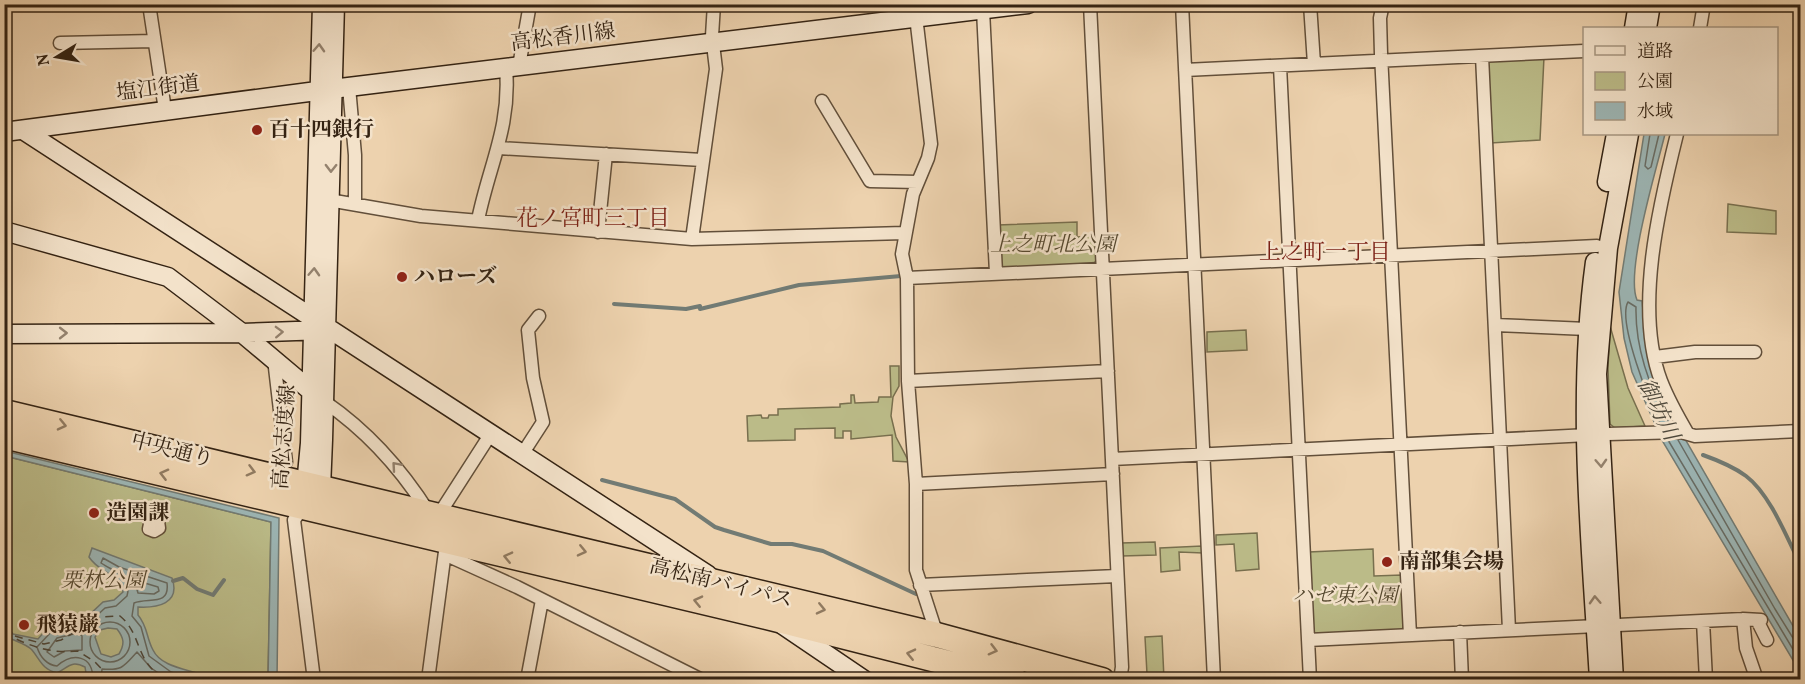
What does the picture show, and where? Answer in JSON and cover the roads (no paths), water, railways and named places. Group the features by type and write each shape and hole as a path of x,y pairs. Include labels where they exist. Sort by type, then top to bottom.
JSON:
{"highway":[{"name":"中央通り","path":"4,412 321,498"},
{"name":"中央通り","path":"4,436 321,498"},
{"name":"高松南バイパス","path":"321,498 434,515 723,586 937,635 1102,680"},
{"name":"高松南バイパス","path":"321,498 446,542 775,619 947,671 1015,680"}],"street":[{"path":"149,4 165,110"},
{"name":"高松志度線","path":"322,4 333,89"},
{"name":"高松志度線","path":"321,498 317,326 333,89 335,4"},
{"path":"478,220 499,148 513,67 530,4"},
{"path":"692,239 716,69 712,43 714,4"},
{"name":"高松香川線","path":"333,89 712,43 917,11 983,10 1028,4"},
{"path":"1090,4 1122,667 1120,680"},
{"path":"1182,4 1215,680"},
{"path":"1310,4 1314,64"},
{"path":"1383,4 1380,18 1410,635"},
{"path":"1634,27 1638,4"},
{"path":"1647,27 1651,4"},
{"path":"1700,27 1704,4"},
{"path":"983,10 996,273"},
{"path":"917,11 931,144 904,233 902,254 907,278 909,381 916,484 916,570 947,671"},
{"path":"60,43 154,40"},
{"path":"1185,70 1583,51"},
{"path":"1482,56 1509,630"},
{"path":"1280,66 1310,680"},
{"path":"333,89 355,155 355,202"},
{"name":"塩江街道","path":"14,131 333,89"},
{"path":"822,102 826,118 867,165 870,181 918,182"},
{"path":"62,124 61,147 66,157"},
{"path":"14,131 66,157 209,249 317,326 775,619 864,680"},
{"path":"1599,680 1603,625 1587,329 1597,246 1616,135"},
{"path":"1593,435 1599,330 1608,248 1629,135"},
{"path":"1677,135 1660,210 1648,313 1661,381 1685,433"},
{"path":"499,148 702,160"},
{"path":"598,232 606,154"},
{"path":"324,199 355,202 421,216 692,239 904,233"},
{"path":"4,231 168,277 274,359 393,463 434,515 490,435"},
{"path":"907,278 1491,249 1597,246"},
{"path":"521,456 543,422 533,378 528,330 539,316"},
{"path":"1495,325 1587,329"},
{"path":"4,333 242,333 317,326"},
{"path":"1655,357 1695,352 1755,352"},
{"path":"274,359 286,462"},
{"path":"909,381 1108,371"},
{"path":"1112,459 1654,432 1736,435 1800,431"},
{"path":"916,484 1113,474"},
{"path":"314,680 294,520 321,498"},
{"path":"446,542 453,558 542,600 695,678"},
{"path":"428,680 446,542"},
{"path":"920,585 1117,576"},
{"path":"527,680 542,600"},
{"path":"1308,640 1743,619 1759,620 1767,640"},
{"path":"1743,619 1746,648 1757,680"},
{"path":"1703,621 1706,680"},
{"path":"1603,625 1614,680"},
{"path":"1460,632 1462,680"}],"water":[{"name":"御坊川","path":"1644,135 1665,135 1638,244 1635,267 1634,286 1637,300 1642,301 1648,355 1685,439 1800,638 1800,672 1663,442 1632,372 1624,338 1619,292"},
{"path":"5,451 279,518 277,679 268,679 271,522 5,456"},
{"path":"92,548 172,578 174,587 170,599 166,603 153,607 138,607 138,615 157,656 168,664 203,675 206,679 87,679 85,667 76,664 57,673 45,667 30,648 5,636 5,624 13,634 38,639 52,623 59,625 88,616 103,602 114,600 123,592 117,581 89,557","holes":["117,629 123,641 119,654 111,657 101,654 95,637 100,630"]}],"waterway":[{"path":"614,304 686,309 700,306 700,309 799,285 901,276"},
{"path":"1703,455 1720,461 1755,484 1777,517 1800,564"},
{"path":"602,480 675,499 715,527 724,530 771,544 792,544 823,551 916,594"},
{"path":"173,581 183,578 197,589 213,595 224,580"}],"place":[{"name":"百十四銀行","path":"257,130"},
{"name":"ハローズ","path":"402,277"},
{"name":"造園課","path":"94,513"},
{"name":"南部集会場","path":"1387,562"},
{"name":"飛猿巌","path":"24,625"}],"district":[{"name":"花ノ宮町三丁目","path":"593,219"},
{"name":"上之町一丁目","path":"1325,253"}],"park label":[{"name":"上之町北公園","path":"1053,245"},
{"name":"栗林公園","path":"103,581"},
{"name":"ハゼ東公園","path":"1345,596"}]}
